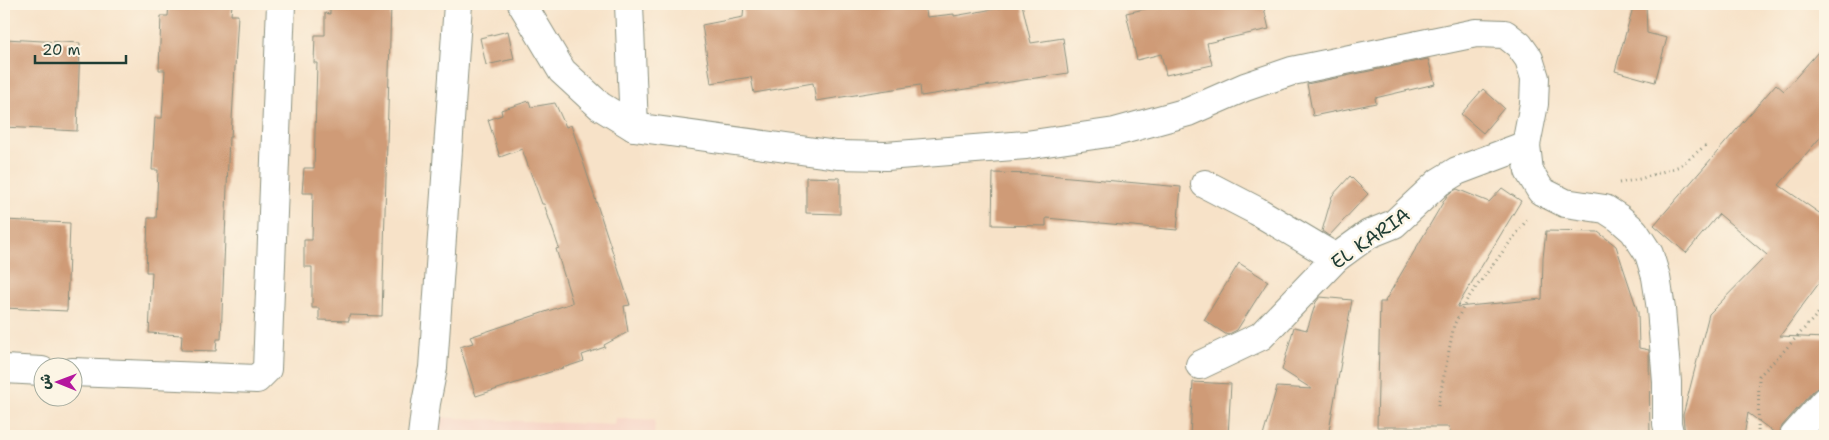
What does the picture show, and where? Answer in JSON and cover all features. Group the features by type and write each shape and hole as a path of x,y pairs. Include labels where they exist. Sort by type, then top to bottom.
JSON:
{"street":[{"path":"82,372 257,379 267,369 281,4"},
{"path":"422,436 433,368 458,4"},
{"path":"522,4 562,71 600,106 634,126 837,156 886,156 1026,145 1115,132 1188,112 1245,87 1292,71 1476,33 1505,34 1519,45 1529,59 1535,78 1534,104 1526,145 1529,171 1541,191 1565,203 1605,209 1634,231 1649,254 1656,278 1661,309 1667,382 1667,424 1670,436"},
{"path":"629,4 634,126"},
{"name":"EL KARIA","path":"1200,365 1261,336 1336,258 1368,234 1394,224 1439,182 1457,171 1526,145"},
{"path":"1205,184 1257,211 1336,258"},
{"path":"4,369 32,370"},
{"path":"1794,436 1825,401"}],"path":[{"path":"1613,183 1640,179 1680,166 1706,145"},
{"path":"1438,406 1454,325 1468,298 1547,194"},
{"path":"1758,436 1759,376 1825,306"}],"shaded area":[{"path":"432,417 615,425 616,418 655,420 654,436 431,436"}],"building":[{"path":"169,4 232,4 231,15 238,15 231,137 229,137 221,339 217,339 216,351 181,350 182,335 149,333 152,272 146,272 148,218 156,218 158,170 152,170 155,118 162,118 165,70 159,70 161,16 168,16"},
{"path":"330,4 391,4 382,316 349,315 349,321 319,320 319,308 312,308 312,267 304,267 304,240 312,240 313,193 302,193 304,168 314,168 317,63 314,63 315,35 325,35 325,13 330,14"},
{"path":"744,4 925,4 927,17 954,14 954,16 1022,4 1031,43 1063,38 1068,73 921,96 920,85 816,101 813,83 754,93 751,77 711,83 702,25 743,17"},
{"path":"1168,4 1263,4 1269,29 1207,43 1212,65 1166,75 1161,54 1137,60 1126,13"},
{"path":"1634,4 1646,4 1647,33 1667,38 1655,82 1615,71"},
{"path":"508,31 514,59 486,65 480,38"},
{"path":"5,39 80,43 77,131 4,127"},
{"path":"1825,44 1825,132 1779,185 1825,217 1825,275 1780,336 1825,338 1825,386 1820,386 1813,391 1782,426 1779,436 1748,413 1744,436 1685,436 1683,415 1709,314 1767,255 1719,214 1686,253 1654,225 1776,84 1784,91"},
{"path":"1428,59 1435,84 1375,98 1376,103 1313,116 1307,84"},
{"path":"1483,89 1504,108 1483,133 1461,114"},
{"path":"529,101 531,107 555,103 566,127 571,125 630,305 624,306 628,332 604,345 605,347 582,355 584,361 476,396 460,347 473,343 470,337 572,303 556,249 559,248 522,149 500,157 488,120 502,115 501,110"},
{"path":"993,173 1037,174 1181,187 1177,230 1046,218 1046,226 992,225"},
{"path":"1350,176 1368,194 1329,236 1322,231 1332,196"},
{"path":"806,177 840,178 840,214 806,213"},
{"path":"1502,188 1521,201 1457,307 1542,299 1546,231 1598,232 1616,246 1638,312 1639,348 1649,350 1650,436 1451,436 1449,427 1377,427 1380,302 1386,302 1448,194 1457,189 1489,202"},
{"path":"4,220 70,223 67,311 4,308"},
{"path":"1239,263 1268,281 1237,330 1227,335 1204,320"},
{"path":"1320,297 1352,300 1328,436 1263,436 1277,387 1312,389 1282,370 1294,327 1307,330 1316,302"},
{"path":"1193,382 1231,384 1228,436 1190,436"},
{"path":"1825,424 1825,436 1815,436"}]}
